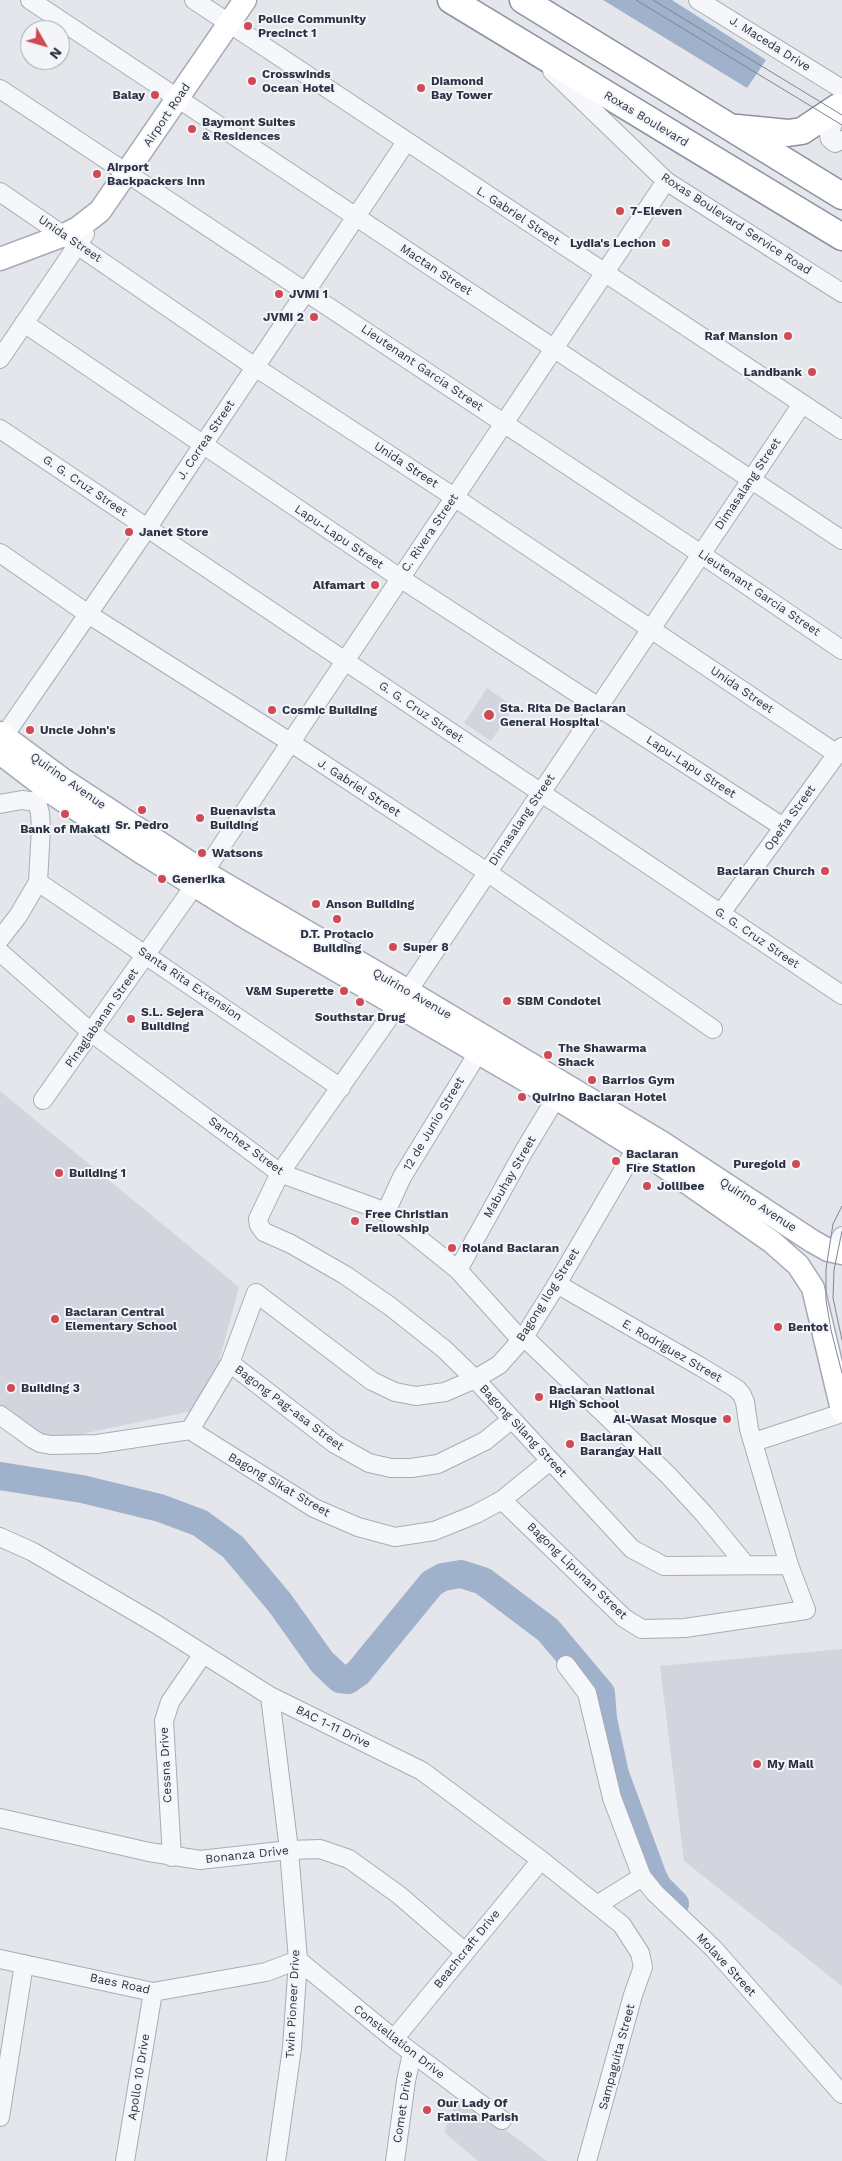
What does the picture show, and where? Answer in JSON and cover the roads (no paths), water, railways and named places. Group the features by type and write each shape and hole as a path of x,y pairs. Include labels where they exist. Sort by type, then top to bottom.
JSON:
{"highway":[{"name":"Roxas Boulevard","path":"451,0 842,237"},
{"path":"523,0 842,196"},
{"path":"731,128 788,134 802,131 841,97"}],"main road":[{"name":"Airport Road","path":"0,259 71,240 78,228 100,211 245,0"},
{"name":"Quirino Avenue","path":"1,741 46,788 483,1045 641,1141 832,1246"},
{"name":"Quirino Avenue","path":"641,1141 772,1242 807,1281"},
{"path":"832,1246 810,1256 807,1281 842,1412"}],"street":[{"name":"Mactan Street","path":"30,0 842,540"},
{"name":"L. Gabriel Street","path":"194,0 842,430"},
{"name":"J. Maceda Drive","path":"698,0 841,97"},
{"name":"Roxas Boulevard Service Road","path":"526,46 666,181 842,293"},
{"name":"Lieutenant Garcia Street","path":"0,89 504,422 842,650"},
{"path":"841,97 829,134 830,139 835,143 842,140"},
{"name":"J. Correa Street","path":"1,741 148,527 406,142"},
{"name":"C. Rivera Street","path":"199,879 666,181"},
{"name":"Unida Street","path":"0,192 255,367 651,629 839,750"},
{"path":"0,359 24,323 71,240"},
{"name":"Lapu-Lapu Street","path":"24,323 400,578 784,827"},
{"name":"Dimasalang Street","path":"270,1235 262,1230 258,1219 280,1173 342,1088 802,404"},
{"name":"G. G. Cruz Street","path":"0,429 542,791 842,995"},
{"name":"J. Gabriel Street","path":"0,553 88,614 290,742 487,872 713,1029"},
{"name":"Opeña Street","path":"721,913 839,750"},
{"path":"0,804 22,800 46,788"},
{"path":"0,939 18,916 38,882 40,813 46,788"},
{"name":"Pinaglabanan Street","path":"43,1100 199,879"},
{"name":"Santa Rita Extension","path":"38,882 342,1088"},
{"name":"Sanchez Street","path":"0,952 92,1033 280,1173 386,1212 458,1270 522,1339 668,1475 704,1514 745,1564"},
{"name":"12 de Junio Street","path":"386,1212 402,1177 483,1045"},
{"name":"Mabuhay Street","path":"458,1270 524,1151 560,1091"},
{"name":"Bagong Ilog Street","path":"230,1363 256,1293 372,1381 395,1392 416,1396 445,1392 475,1379 499,1365 522,1339 557,1284 641,1141"},
{"name":"Bagong Silang Street","path":"270,1235 291,1244 345,1275 391,1307 444,1349 475,1379 632,1549 664,1566 789,1564"},
{"name":"E. Rodriguez Street","path":"557,1284 737,1389 745,1402 749,1429 789,1564 806,1610"},
{"path":"0,1415 40,1443 51,1445 97,1444 190,1430 230,1363"},
{"name":"Bagong Pag-asa Street","path":"230,1363 335,1444 369,1463 391,1468 411,1468 438,1464 485,1441 512,1419"},
{"path":"754,1442 842,1412"},
{"name":"Bagong Sikat Street","path":"190,1430 314,1508 358,1527 395,1537 434,1531 476,1514 502,1500 550,1461"},
{"name":"Bagong Lipunan Street","path":"502,1500 624,1618 642,1629 685,1628 806,1610"},
{"name":"BAC 1-11 Drive","path":"0,1537 33,1552 156,1624 270,1696 422,1771 622,1925 640,1953"},
{"name":"Cessna Drive","path":"172,1857 164,1721 170,1702 203,1654"},
{"name":"Molave Street","path":"566,1665 587,1692 612,1798 642,1877 655,1893 714,1949 842,2094"},
{"name":"Twin Pioneer Drive","path":"270,1696 289,1850 298,1960 292,2048 276,2161"},
{"name":"Bonanza Drive","path":"0,1818 172,1857 200,1860 289,1850 320,1849 348,1859 399,1895 465,1952"},
{"name":"Beachcraft Drive","path":"394,2039 540,1860"},
{"path":"597,1905 642,1877"},
{"name":"Sampaguita Street","path":"588,2161 643,1967 640,1953"},
{"name":"Baes Road","path":"0,1959 153,1992 266,1972 298,1960"},
{"name":"Constellation Drive","path":"298,1960 394,2039 502,2120"},
{"path":"0,2117 24,1964"},
{"name":"Apollo 10 Drive","path":"125,2161 153,1992"},
{"name":"Comet Drive","path":"395,2161 412,2052"}],"water":[{"path":"603,0 672,0 766,60 747,88"}],"waterway":[{"path":"0,1476 82,1489 160,1508 200,1523 233,1547 280,1603 322,1662 340,1679 348,1680 358,1673 432,1583 443,1577 461,1574 483,1581 548,1630 601,1693 603,1719 615,1774 653,1877 658,1887 675,1904"}],"tram line":[{"path":"636,0 842,125"},
{"path":"653,0 842,115"},
{"path":"842,1206 833,1224 826,1269 826,1300 831,1330 842,1373"},
{"path":"842,1231 834,1270 833,1298 842,1340"}],"place":[{"name":"Police Community Precinct 1","path":"248,26"},
{"name":"Crosswinds Ocean Hotel","path":"252,81"},
{"name":"Diamond Bay Tower","path":"421,88"},
{"name":"Balay","path":"155,95"},
{"name":"Baymont Suites & Residences","path":"192,129"},
{"name":"Airport Backpackers Inn","path":"97,174"},
{"name":"7-Eleven","path":"620,211"},
{"name":"Lydia's Lechon","path":"666,243"},
{"name":"JVMI 1","path":"279,294"},
{"name":"JVMI 2","path":"314,317"},
{"name":"Raf Mansion","path":"788,336"},
{"name":"Landbank","path":"812,372"},
{"name":"Janet Store","path":"129,532"},
{"name":"Alfamart","path":"375,585"},
{"name":"Cosmic Building","path":"272,710"},
{"name":"Sta. Rita De Baclaran General Hospital","path":"489,715"},
{"name":"Uncle John's","path":"30,730"},
{"name":"Sr. Pedro","path":"142,810"},
{"name":"Bank of Makati","path":"65,814"},
{"name":"Buenavista Building","path":"200,818"},
{"name":"Watsons","path":"202,853"},
{"name":"Baclaran Church","path":"825,871"},
{"name":"Generika","path":"162,879"},
{"name":"Anson Building","path":"316,904"},
{"name":"D.T. Protacio Building","path":"337,919"},
{"name":"Super 8","path":"393,947"},
{"name":"V&M Superette","path":"344,991"},
{"name":"SBM Condotel","path":"507,1001"},
{"name":"Southstar Drug","path":"360,1002"},
{"name":"S.L. Sejera Building","path":"131,1019"},
{"name":"The Shawarma Shack","path":"548,1055"},
{"name":"Barrios Gym","path":"592,1080"},
{"name":"Quirino Baclaran Hotel","path":"522,1097"},
{"name":"Baclaran Fire Station","path":"616,1161"},
{"name":"Puregold","path":"796,1164"},
{"name":"Building 1","path":"59,1173"},
{"name":"Jollibee","path":"647,1186"},
{"name":"Free Christian Fellowship","path":"355,1221"},
{"name":"Roland Baclaran","path":"452,1248"},
{"name":"Baclaran Central Elementary School","path":"55,1319"},
{"name":"Bentot","path":"778,1327"},
{"name":"Building 3","path":"11,1388"},
{"name":"Baclaran National High School","path":"539,1397"},
{"name":"Al-Wasat Mosque","path":"727,1419"},
{"name":"Baclaran Barangay Hall","path":"570,1444"},
{"name":"My Mall","path":"757,1764"},
{"name":"Our Lady Of Fatima Parish","path":"427,2110"}]}
